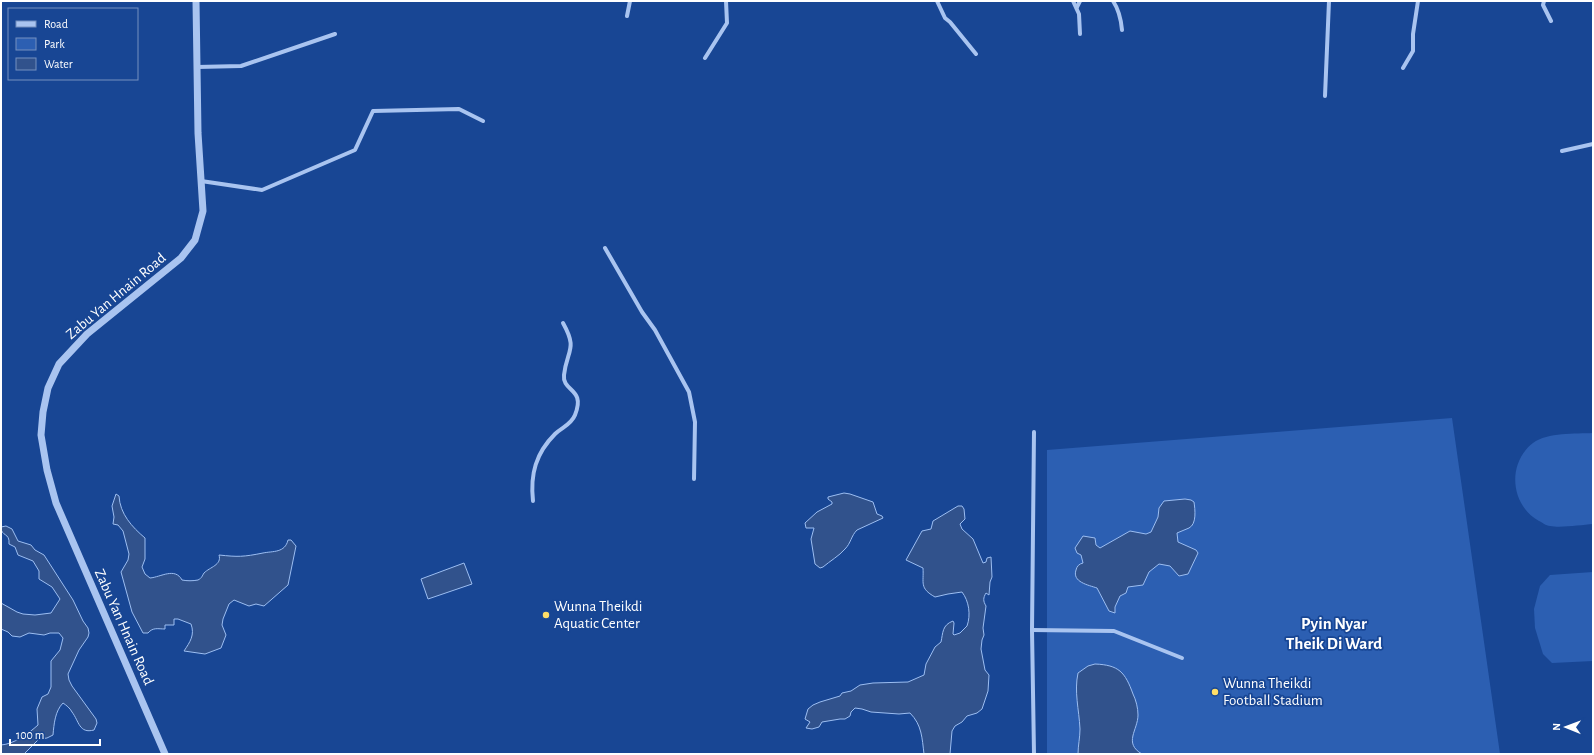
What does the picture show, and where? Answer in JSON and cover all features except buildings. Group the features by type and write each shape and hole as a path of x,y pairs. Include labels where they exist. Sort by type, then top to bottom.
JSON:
{"street":[{"name":"Zabu Yan Hnain Road","path":"165,754 56,503 47,470 41,434 43,412 48,388 58,364 87,334 181,258 194,240 203,211 196,1"},
{"path":"627,16 630,1"},
{"path":"705,58 727,23 726,1"},
{"path":"937,1 945,18 976,54"},
{"path":"1073,1 1077,7 1080,34"},
{"path":"1077,7 1080,1"},
{"path":"1113,1 1119,14 1122,30"},
{"path":"1325,96 1329,1"},
{"path":"1403,68 1413,51 1413,34 1418,1"},
{"path":"1544,1 1543,5 1551,21"},
{"path":"197,67 241,66 335,34"},
{"path":"201,181 262,190 355,150 373,111 459,109 483,121"},
{"path":"1562,151 1593,144"},
{"path":"605,248 642,312 655,330 688,392 695,422 694,479"},
{"path":"532,501 531,487 536,459 545,445 556,433 569,425 577,407 578,399 574,391 567,386 564,380 564,374 571,347 570,335 563,323"},
{"path":"1034,432 1032,630 1034,754"},
{"path":"1032,630 1114,631 1182,658"}],"green space":[{"name":"Wunna Theikdi Football Stadium","path":"1452,418 1500,754 1047,754 1047,450"},
{"path":"1593,433 1593,524 1555,527 1539,521 1529,514 1522,505 1515,484 1519,461 1525,451 1539,439 1546,437 1562,434"},
{"path":"1593,572 1593,661 1552,663 1543,654 1535,628 1534,609 1540,586 1550,575"}],"water":[{"path":"844,493 873,502 877,514 883,518 857,530 843,552 820,568 815,564 811,539 814,528 806,528 805,523 817,512 832,504 828,497"},
{"path":"116,494 119,496 124,514 145,538 145,559 142,567 145,574 150,578 172,573 179,576 182,580 198,580 204,573 217,564 219,561 219,555 241,556 275,551 284,547 288,540 291,540 296,546 288,585 264,606 256,604 249,606 234,600 229,604 223,619 222,625 226,635 221,648 205,654 184,651 191,638 192,628 191,624 178,619 174,619 174,625 165,625 165,629 154,629 148,633 143,633 132,612 121,572 128,560 129,554 123,531 118,525 113,524 114,517 112,506"},
{"path":"1185,499 1194,502 1194,520 1192,526 1177,533 1178,542 1196,550 1198,553 1188,574 1179,576 1170,566 1159,564 1149,572 1143,585 1128,587 1126,593 1120,596 1115,607 1115,613 1109,611 1097,588 1085,584 1076,577 1075,574 1077,567 1083,563 1081,555 1077,553 1075,548 1083,536 1095,538 1096,545 1100,548 1130,531 1146,534 1151,532 1158,517 1159,508 1164,501"},
{"path":"958,506 962,506 964,509 965,519 960,524 962,529 973,539 983,563 986,562 987,558 991,557 992,577 989,595 986,593 984,598 986,606 983,628 984,635 981,649 985,670 989,675 988,691 982,709 977,713 967,716 962,722 955,726 952,731 950,754 924,754 919,727 910,713 899,714 871,712 855,708 851,712 850,716 845,719 822,722 819,727 812,729 806,728 810,722 805,719 808,709 813,705 840,696 842,693 851,691 860,685 908,682 924,675 926,664 935,647 941,642 945,627 953,621 954,635 960,633 967,626 969,608 962,592 935,597 924,588 923,568 906,560 922,531 931,529 933,521"},
{"path":"6,526 12,529 18,541 31,545 35,550 44,555 73,600 88,628 88,637 79,650 68,674 72,686 96,719 97,723 94,730 85,730 80,726 70,709 63,703 60,706 54,722 53,735 47,738 39,739 24,754 1,754 1,745 11,743 21,738 38,725 37,709 42,697 48,694 51,687 51,661 60,650 63,638 59,633 44,635 29,633 20,637 12,636 8,632 1,629 1,603 17,612 35,615 51,613 60,599 52,587 39,579 39,571 33,561 18,555 15,547 9,544 7,536 1,530 1,527"},
{"path":"464,563 472,584 428,599 421,579"},
{"path":"1095,664 1115,668 1124,675 1127,680 1135,699 1138,712 1132,741 1136,750 1142,754 1078,754 1080,729 1077,694 1078,673 1088,666"}],"place":[{"name":"Wunna Theikdi Aquatic Center","path":"546,615"},
{"name":"Wunna Theikdi Football Stadium","path":"1215,692"}],"district":[{"name":"Pyin Nyar Theik Di Ward","path":"1334,633"}]}
